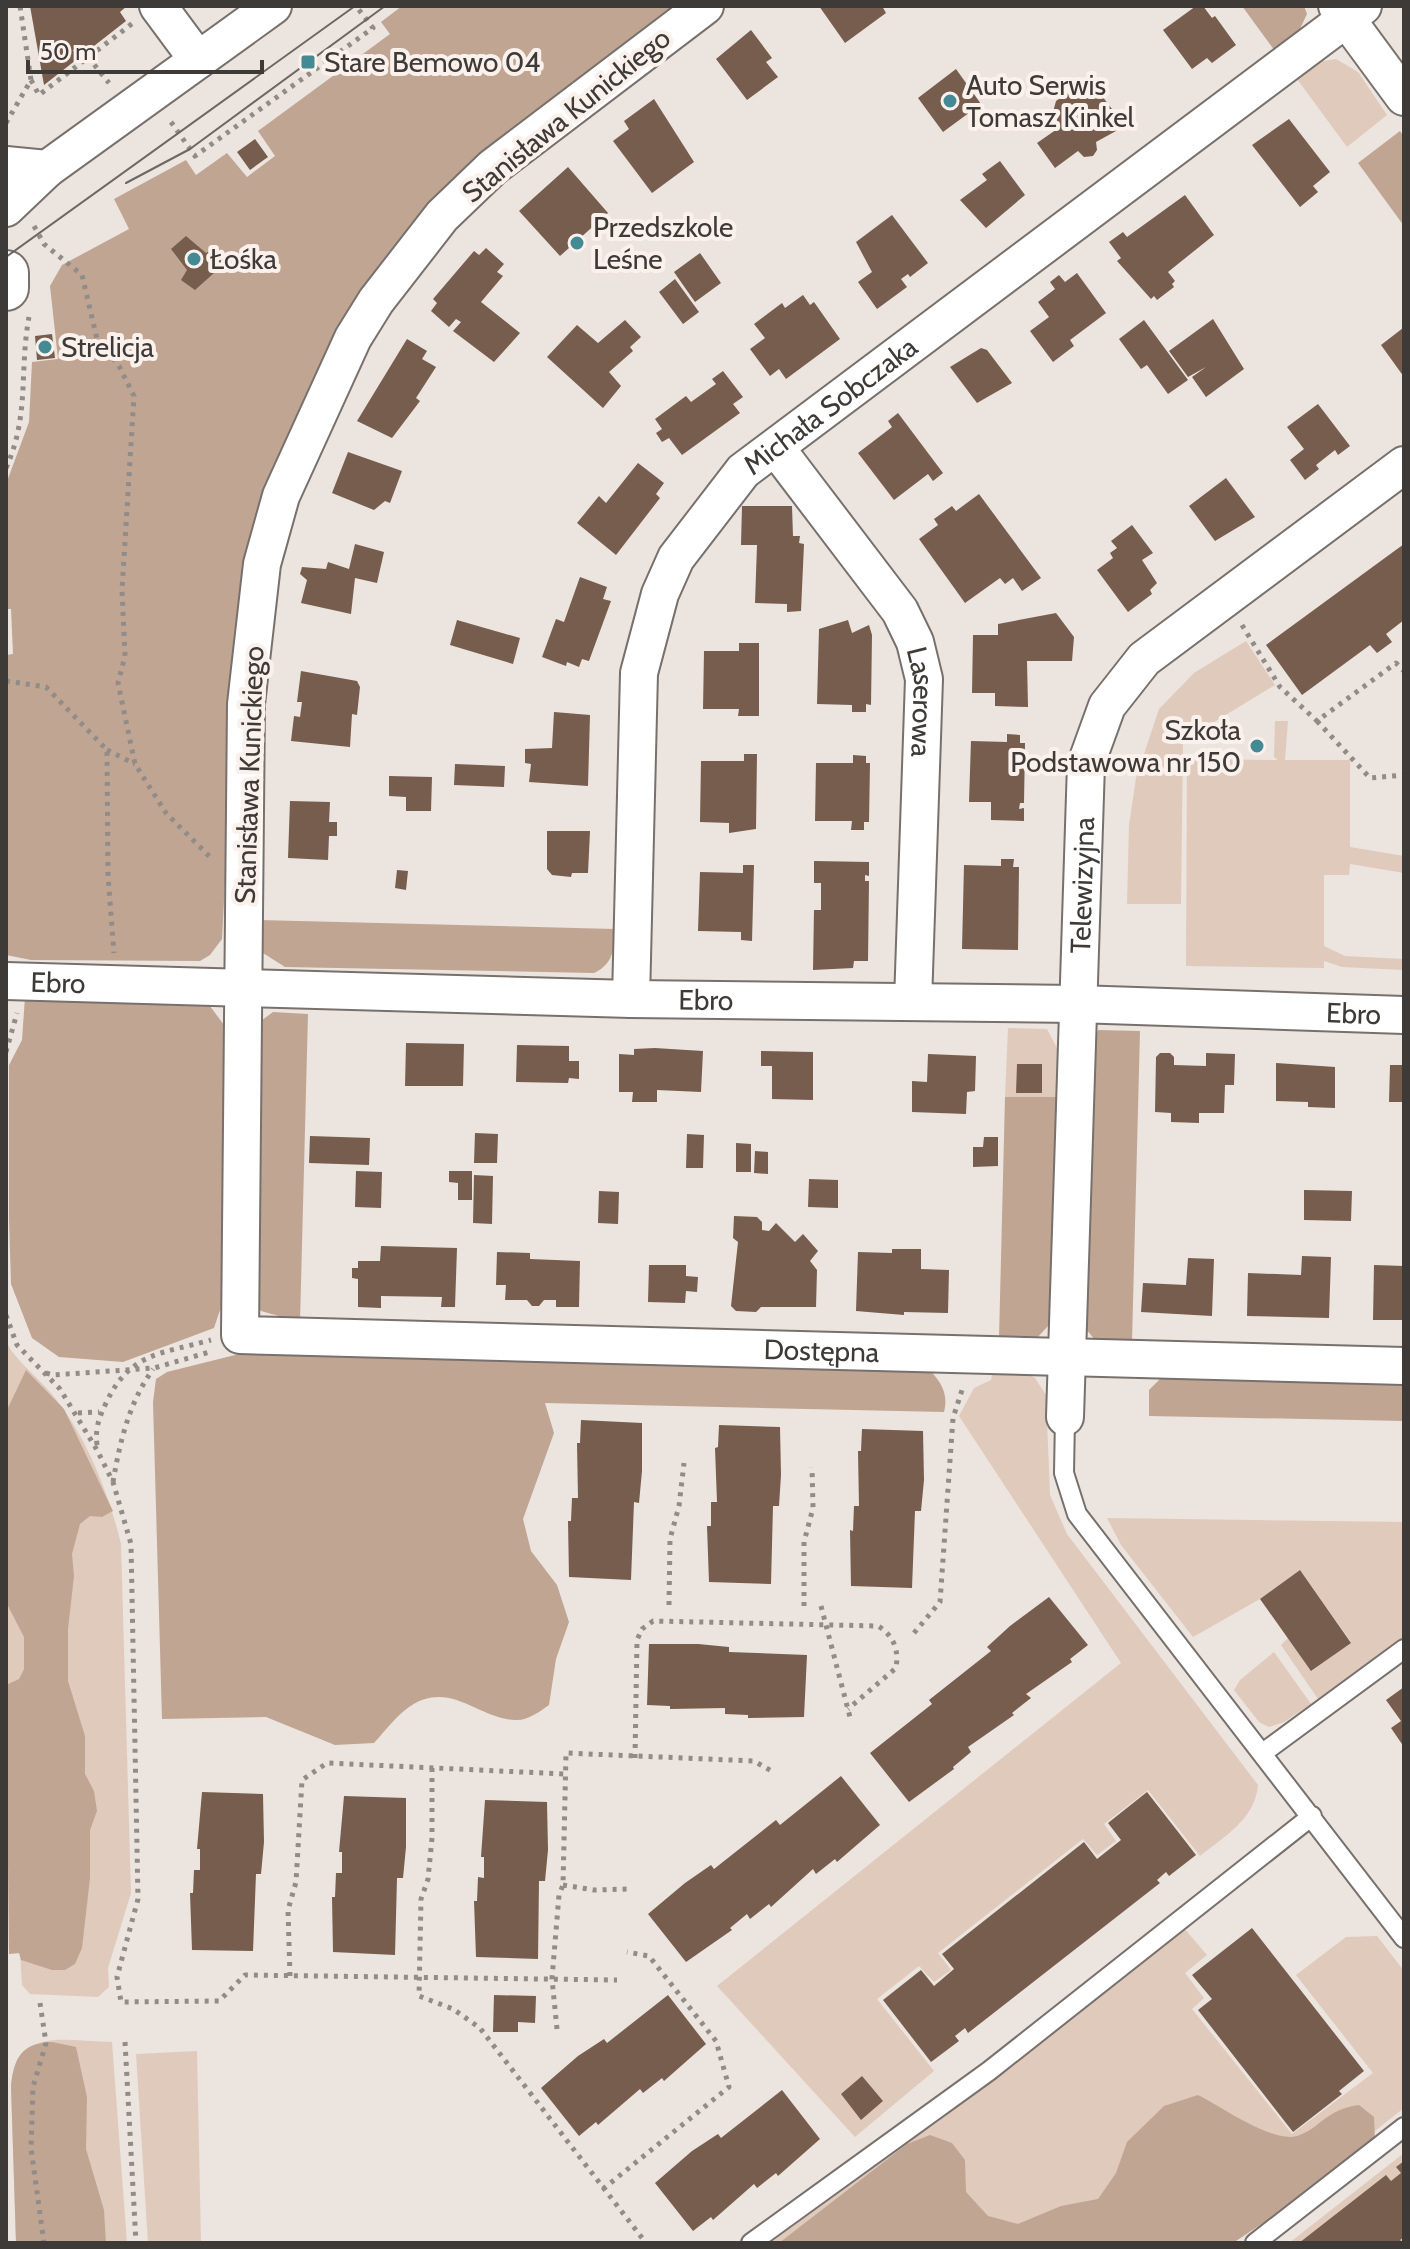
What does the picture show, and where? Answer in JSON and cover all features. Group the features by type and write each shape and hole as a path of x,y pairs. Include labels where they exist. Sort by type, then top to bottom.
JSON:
{"main road":[{"path":"6,273 6,288"}],"street":[{"path":"9,211 47,169 273,6"},
{"name":"Stanisława Kunickiego","path":"240,1335 246,704 262,564 281,496 353,338 376,301 442,216 493,167 705,6"},
{"path":"151,10 198,60"},
{"path":"1349,10 1404,97"},
{"name":"Michała Sobczaka","path":"631,999 639,673 649,633 676,558 743,471 1349,10"},
{"path":"6,165 47,169"},
{"name":"Laserowa","path":"776,448 900,611 915,642 924,679 913,1002"},
{"name":"Telewizyjna","path":"1065,1417 1086,764 1107,706 1144,659 1404,465"},
{"name":"Ebro","path":"11,993 117,986 244,988 631,999 1076,1004 1404,1015"},
{"name":"Dostępna","path":"240,1335 1404,1366"}],"lane":[{"path":"1065,1417 1064,1473 1077,1514 1264,1752 1404,1938"},
{"path":"1264,1752 1404,1649"},
{"path":"751,2243 989,2071 1312,1816"},
{"path":"1255,2243 1404,2127"}],"path":[{"path":"20,6 31,80 39,95 151,10"},
{"path":"171,122 195,156 373,28 356,6"},
{"path":"88,57 114,90"},
{"path":"6,123 31,80"},
{"path":"44,244 82,275 97,339 119,366 134,396 124,536 125,656 118,683 135,764 166,813 245,892"},
{"path":"6,468 17,444 26,383"},
{"path":"1240,622 1280,687 1370,778 1404,775"},
{"path":"1317,721 1396,663 1404,671"},
{"path":"6,681 46,687 107,750 135,764"},
{"path":"107,750 108,876 117,986"},
{"path":"6,1052 11,993"},
{"path":"6,1315 17,1345 44,1372 76,1413 97,1450 113,1482 131,1544 138,1899 117,1977 121,2002 219,2001 245,1975 617,1980"},
{"path":"44,1372 53,1375 154,1368 232,1346 240,1335"},
{"path":"97,1450 95,1434 100,1412 126,1371 142,1359 174,1348 240,1335"},
{"path":"113,1482 121,1440 135,1397 154,1368"},
{"path":"914,1633 940,1602 953,1418 956,1399 972,1379"},
{"path":"76,1413 100,1412"},
{"path":"669,1605 670,1539 679,1506 684,1463"},
{"path":"804,1606 804,1542 813,1508 812,1467"},
{"path":"821,1606 851,1721"},
{"path":"635,1758 637,1640 642,1629 653,1621 878,1626 886,1631 898,1654 896,1668 888,1678 848,1709"},
{"path":"557,2029 552,1979 559,1895 563,1885 566,1753 754,1761 775,1773"},
{"path":"290,1976 288,1910 296,1882 302,1780 327,1763 565,1774"},
{"path":"432,1768 432,1838 428,1879 421,1899 419,1996 453,2009 480,2028 646,2243"},
{"path":"563,1885 594,1890 628,1889"},
{"path":"603,2189 729,2087 716,2041 649,1956 627,1952"},
{"path":"40,2003 46,2043 33,2087 31,2148 44,2243"},
{"path":"125,2042 136,2243"}],"shaded area":[{"path":"402,6 680,6 534,114 324,363 296,417 251,535 240,601 222,939 210,955 200,961 31,960 6,955 6,655 13,654 11,609 6,609 6,484 29,422 32,362 58,359 50,286 62,265 129,229 114,199 186,160 196,175 227,153 247,177 275,156 258,131 390,34 381,22"},
{"path":"1242,6 1304,6 1307,14 1297,35 1275,51"},
{"path":"1336,59 1358,72 1387,115 1347,147 1297,79 1317,62"},
{"path":"1400,131 1404,137 1404,226 1358,163"},
{"path":"1246,641 1275,685 1183,741 1181,904 1127,904 1129,825 1136,778 1159,709 1194,673"},
{"path":"1275,721 1288,721 1285,760 1350,760 1350,847 1404,856 1404,873 1350,864 1349,875 1324,875 1324,946 1345,956 1404,959 1404,970 1342,967 1324,961 1324,968 1186,966 1187,759 1278,760 1274,757"},
{"path":"258,920 614,929 614,943 609,960 594,973 285,967 263,953"},
{"path":"25,997 204,998 224,1025 229,1067 226,1292 214,1328 123,1362 59,1357 32,1338 11,1284 9,1220 9,1065 22,1040"},
{"path":"273,1012 308,1014 300,1322 261,1311 249,1298 254,1026"},
{"path":"1008,1028 1047,1029 1060,1054 1057,1097 1005,1097"},
{"path":"1098,1030 1140,1031 1132,1342 1096,1341 1085,1328 1086,1055"},
{"path":"1005,1097 1057,1097 1049,1325 1034,1341 999,1339"},
{"path":"6,1342 55,1398 77,1431 103,1486 121,1544 131,1893 108,1968 109,1987 98,1997 30,1994 22,1985 20,1953 9,1954"},
{"path":"251,1351 927,1367 942,1387 945,1405 944,1412 545,1403 554,1433 523,1519 531,1551 557,1585 569,1622 556,1659 549,1705 528,1718 515,1720 489,1714 451,1699 424,1699 404,1711 374,1743 335,1745 266,1717 162,1719 153,1402 156,1379 167,1372"},
{"path":"993,1369 1019,1369 1035,1378 1046,1395 1050,1495 1067,1534 1258,1785 1256,1797 1245,1817 1229,1834 1200,1856 1148,1790 1104,1824 1116,1841 1097,1855 1083,1839 938,1953 951,1970 934,1982 919,1966 877,1999 934,2071 855,2137 717,1986 1121,1663 959,1416 974,1388 991,1380"},
{"path":"26,1370 64,1409 113,1511 102,1517 90,1516 80,1524 72,1554 74,1576 68,1629 68,1681 85,1736 85,1774 94,1791 97,1811 90,1830 90,1878 82,1948 75,1964 65,1970 52,1970 21,1960 19,1953 9,1954 6,1685 19,1679 24,1669 24,1637 6,1602 6,1412"},
{"path":"1165,1374 1404,1379 1404,1421 1149,1416 1149,1390"},
{"path":"1107,1518 1404,1522 1404,1640 1318,1699 1281,1645 1288,1638 1312,1671 1351,1642 1300,1570 1260,1599 1193,1637 1121,1545"},
{"path":"1274,1652 1311,1704 1284,1722 1269,1727 1259,1722 1234,1690 1240,1680"},
{"path":"1184,1928 1207,1955 1185,1973 1204,1998 1192,2009 1292,2134 1373,2073 1296,1975 1346,1937 1377,1936 1404,1971 1404,2108 1233,2243 758,2243 938,2122"},
{"path":"46,2041 112,2042 127,2243 16,2243 11,2086 15,2067 23,2053 33,2045"},
{"path":"52,2042 76,2047 87,2097 86,2149 104,2210 106,2243 16,2243 12,2076 21,2054 33,2045"},
{"path":"197,2051 201,2243 148,2243 136,2054"},
{"path":"1198,2095 1247,2123 1287,2137 1305,2133 1330,2115 1359,2105 1374,2117 1375,2141 1348,2166 1233,2243 779,2243 907,2144 930,2135 952,2143 965,2160 966,2192 988,2216 1018,2224 1061,2206 1098,2199 1116,2173 1127,2142 1164,2106"},
{"path":"1404,2153 1404,2243 1289,2243"}],"building":[{"path":"30,6 127,6 120,12 126,21 44,85"},
{"path":"819,6 882,6 886,13 845,43"},
{"path":"1196,6 1203,6 1212,18 1215,16 1236,45 1212,63 1207,58 1192,69 1163,30"},
{"path":"751,30 772,58 766,62 778,77 747,100 716,59"},
{"name":"Auto Serwis Tomasz Kinkel","path":"956,69 981,104 943,132 918,98"},
{"path":"1089,79 1115,113 1107,119 1116,131 1096,142 1097,150 1093,156 1084,157 1078,151 1055,168 1037,143 1060,127 1053,112 1056,101"},
{"path":"654,99 694,162 652,193 613,141 629,129 624,121"},
{"path":"1289,119 1330,172 1313,186 1318,192 1300,207 1252,145"},
{"path":"255,139 268,157 250,170 237,152"},
{"path":"1000,161 1025,195 986,228 960,200 987,180 982,174"},
{"path":"568,167 608,213 560,256 519,211"},
{"path":"1185,195 1214,235 1168,272 1175,281 1172,284 1174,287 1157,300 1154,296 1151,299 1117,261 1121,258 1109,242 1123,232 1127,237"},
{"path":"892,215 928,263 910,277 908,274 901,279 907,287 877,309 858,282 872,272 856,242"},
{"path":"186,236 206,253 215,248 224,264 195,290 181,280 187,270 171,249"},
{"path":"486,248 504,264 497,272 503,276 481,302 520,333 494,362 453,331 461,322 456,319 449,327 431,311 437,303 433,299 474,251 479,255"},
{"path":"700,253 721,283 695,302 674,272"},
{"path":"1077,273 1106,313 1070,340 1074,346 1053,362 1030,331 1049,317 1038,302 1055,289 1050,282 1059,275 1065,282"},
{"path":"675,279 699,312 683,324 659,292"},
{"path":"803,295 810,305 814,302 840,339 786,379 779,369 770,376 750,349 765,338 754,324 782,303 785,308"},
{"path":"1213,319 1244,369 1206,397 1192,377 1206,367 1188,377 1169,351"},
{"path":"625,320 641,337 630,347 633,351 609,372 621,386 603,408 547,357 577,325 598,343"},
{"path":"1144,320 1188,380 1168,394 1147,365 1141,369 1119,339"},
{"path":"1404,330 1404,377 1381,345"},
{"name":"Strelicja","path":"52,334 55,358 37,360 35,336"},
{"path":"407,339 427,351 422,359 436,367 416,398 420,401 392,438 357,421"},
{"path":"981,348 987,350 1012,383 977,403 950,367"},
{"path":"723,371 743,397 733,404 740,413 682,455 669,438 662,442 656,433 662,429 655,419 686,396 691,402 716,384 712,379"},
{"path":"1318,404 1350,446 1338,455 1335,450 1316,465 1319,469 1305,480 1290,460 1304,449 1287,427"},
{"path":"898,413 943,473 933,481 928,474 894,500 858,453 892,427 888,421"},
{"path":"348,452 402,471 390,503 385,501 374,510 332,493"},
{"path":"638,463 664,483 656,494 660,498 616,555 577,523 599,496 606,503"},
{"path":"1226,478 1255,517 1215,541 1189,506"},
{"path":"979,494 1041,578 1022,591 1013,578 1005,584 1000,578 965,603 919,539 938,525 934,519 952,506 956,511"},
{"path":"742,506 792,506 793,536 800,536 799,543 804,544 801,611 787,612 787,604 755,603 757,545 741,545"},
{"path":"1132,525 1153,553 1142,560 1157,583 1150,590 1152,594 1128,612 1097,570 1113,558 1110,553 1117,548 1111,541"},
{"path":"355,544 384,552 377,583 355,578 351,614 301,603 307,580 300,574 302,567 326,569 328,562 349,569"},
{"path":"1404,544 1404,620 1386,634 1392,642 1377,653 1370,645 1302,695 1266,645"},
{"path":"580,577 607,587 603,599 611,601 589,661 582,659 579,667 567,662 566,666 542,657 556,619 564,622"},
{"path":"1056,613 1074,637 1072,661 1027,661 1028,707 995,706 995,693 972,693 973,635 998,635 998,624"},
{"path":"457,620 520,638 513,664 450,645"},
{"path":"848,620 852,633 869,625 872,635 871,705 866,704 866,712 852,712 852,705 817,704 819,629"},
{"path":"739,643 759,643 759,716 738,716 739,709 703,709 704,651 739,651"},
{"path":"301,671 357,681 360,687 357,715 352,714 350,747 291,741 294,716 300,717 302,702 297,702"},
{"path":"554,712 590,715 588,786 529,782 531,764 525,763 525,749 552,748"},
{"path":"1007,734 1020,735 1020,743 1025,743 1024,803 1020,803 1019,809 1024,808 1024,821 991,820 991,802 969,802 971,741 1007,742"},
{"path":"744,754 757,754 756,829 729,833 729,823 700,822 701,761 744,761"},
{"path":"853,755 866,756 866,763 870,763 869,822 864,822 864,830 851,830 852,821 815,821 816,763 853,763"},
{"path":"455,764 505,766 504,787 454,785"},
{"path":"389,776 432,777 431,811 406,811 406,797 389,796"},
{"path":"290,801 330,802 329,822 337,822 337,836 329,836 328,860 288,858"},
{"path":"547,831 590,831 588,873 572,873 571,877 552,875 547,869"},
{"path":"1001,859 1014,859 1013,867 1019,867 1018,950 962,949 964,865 1001,866"},
{"path":"814,861 869,862 869,876 865,875 865,881 869,881 868,961 854,961 853,968 813,970 814,910 821,910 821,883 814,883"},
{"path":"743,865 754,865 752,941 741,940 741,932 698,931 700,872 743,873"},
{"path":"397,870 408,871 406,890 395,888"},
{"path":"406,1043 464,1044 463,1086 405,1086"},
{"path":"517,1045 569,1046 569,1061 579,1061 579,1079 569,1078 568,1083 516,1082"},
{"path":"634,1049 703,1051 701,1092 657,1090 657,1102 632,1102 633,1092 619,1092 619,1054 634,1055"},
{"path":"761,1051 813,1052 813,1100 772,1099 772,1066 761,1066"},
{"path":"1160,1053 1170,1053 1174,1057 1174,1065 1206,1066 1206,1053 1235,1054 1234,1085 1225,1085 1224,1113 1199,1113 1199,1123 1171,1122 1171,1113 1155,1112 1156,1057"},
{"path":"928,1054 976,1056 975,1091 967,1092 966,1114 912,1112 912,1081 927,1082"},
{"path":"1276,1063 1335,1067 1335,1108 1308,1107 1308,1102 1276,1101"},
{"path":"1017,1064 1042,1064 1042,1093 1016,1093"},
{"path":"1390,1065 1404,1065 1404,1102 1389,1102"},
{"path":"475,1133 498,1134 497,1163 474,1163"},
{"path":"687,1134 704,1135 703,1168 686,1168"},
{"path":"310,1136 370,1138 369,1165 309,1163"},
{"path":"984,1137 998,1137 998,1166 973,1167 973,1147 983,1147"},
{"path":"736,1143 751,1144 751,1172 736,1172"},
{"path":"755,1151 768,1152 768,1174 754,1173"},
{"path":"356,1171 382,1172 381,1208 355,1207"},
{"path":"449,1171 472,1171 472,1200 458,1200 458,1183 449,1182"},
{"path":"474,1175 493,1176 492,1224 473,1223"},
{"path":"809,1179 838,1180 838,1208 808,1207"},
{"path":"1304,1190 1352,1191 1351,1221 1304,1220"},
{"path":"599,1191 619,1192 618,1224 598,1223"},
{"path":"734,1216 757,1217 762,1222 762,1230 769,1231 776,1223 795,1242 803,1234 818,1251 810,1261 817,1270 816,1307 761,1307 756,1312 736,1311 731,1306 738,1242 733,1238"},
{"path":"381,1246 457,1248 455,1307 441,1307 442,1297 381,1296 381,1308 358,1307 358,1279 352,1278 352,1268 358,1268 358,1261 380,1261"},
{"path":"892,1249 921,1249 921,1269 949,1270 948,1313 904,1312 904,1315 856,1311 858,1252 892,1253"},
{"path":"497,1252 530,1253 530,1259 580,1261 579,1307 556,1307 556,1300 544,1300 539,1306 532,1306 527,1300 505,1300 506,1285 496,1285"},
{"path":"1302,1256 1331,1257 1329,1318 1247,1316 1248,1273 1301,1275"},
{"path":"1188,1258 1214,1259 1212,1316 1141,1312 1143,1283 1186,1285"},
{"path":"649,1265 686,1265 686,1276 698,1277 697,1292 686,1291 685,1303 648,1302"},
{"path":"1374,1265 1404,1266 1404,1320 1373,1320"},
{"path":"581,1420 642,1423 642,1471 639,1503 634,1502 631,1580 569,1577 568,1521 571,1521 572,1498 578,1498 577,1443 580,1443"},
{"path":"719,1425 780,1427 781,1475 779,1506 773,1506 771,1584 709,1582 707,1526 711,1526 711,1502 717,1502 715,1448 718,1447"},
{"path":"862,1429 923,1431 924,1480 921,1511 915,1511 912,1588 851,1586 850,1530 853,1531 854,1506 859,1506 858,1451 861,1451"},
{"path":"1300,1570 1351,1643 1311,1671 1260,1599"},
{"path":"1049,1597 1088,1645 1070,1659 1072,1662 1026,1694 1031,1698 1012,1713 1014,1715 968,1747 971,1752 954,1769 909,1802 870,1753 932,1704 929,1700 991,1651 987,1647 1010,1626"},
{"path":"649,1644 698,1644 729,1647 729,1652 807,1655 804,1717 748,1718 748,1715 725,1714 725,1708 670,1709 670,1706 647,1705"},
{"path":"1404,1687 1404,1747 1391,1728 1401,1721 1386,1700"},
{"path":"841,1776 880,1825 837,1862 835,1859 816,1874 813,1869 771,1907 769,1904 750,1919 747,1914 730,1928 732,1930 686,1962 648,1914 685,1883 711,1865 714,1869 776,1820 780,1825"},
{"path":"202,1792 263,1794 264,1842 261,1874 256,1874 253,1951 192,1950 190,1893 193,1893 194,1870 200,1870 200,1849 197,1849"},
{"path":"1147,1792 1196,1855 1169,1876 1166,1872 1157,1880 1160,1883 968,2033 965,2028 955,2036 959,2041 931,2062 883,2000 921,1970 934,1986 954,1969 942,1954 1084,1842 1097,1859 1121,1840 1108,1823"},
{"path":"344,1796 406,1798 406,1847 403,1878 397,1878 395,1955 333,1952 332,1897 335,1897 336,1873 342,1873 342,1852 339,1852"},
{"path":"485,1800 547,1802 548,1850 545,1881 539,1881 538,1959 476,1957 474,1901 477,1901 478,1877 484,1878 484,1857 481,1857"},
{"path":"1252,1928 1364,2071 1339,2091 1342,2094 1293,2132 1198,2010 1212,1999 1192,1975"},
{"path":"494,1995 536,1996 535,2023 518,2022 518,2032 493,2032"},
{"path":"668,1995 706,2044 664,2081 662,2078 643,2093 640,2089 598,2125 596,2122 579,2136 541,2088 578,2056 604,2039 607,2043"},
{"path":"862,2076 883,2101 861,2120 841,2094"},
{"path":"782,2090 820,2139 778,2176 776,2173 757,2188 754,2184 713,2220 711,2217 693,2231 655,2183 692,2151 718,2134 721,2138"},
{"path":"1404,2161 1404,2237 1400,2240 1403,2243 1299,2243 1386,2175 1391,2181 1401,2173 1396,2167"}],"tram line":[{"path":"6,257 355,6"},
{"path":"126,183 190,149 385,6"}],"place":[{"name":"Stare Bemowo 04","path":"308,62"},
{"name":"Auto Serwis Tomasz Kinkel","path":"950,101"},
{"name":"Przedszkole Leśne","path":"577,243"},
{"name":"Łośka","path":"194,259"},
{"name":"Strelicja","path":"45,347"},
{"name":"Szkoła Podstawowa nr 150","path":"1257,746"}]}
